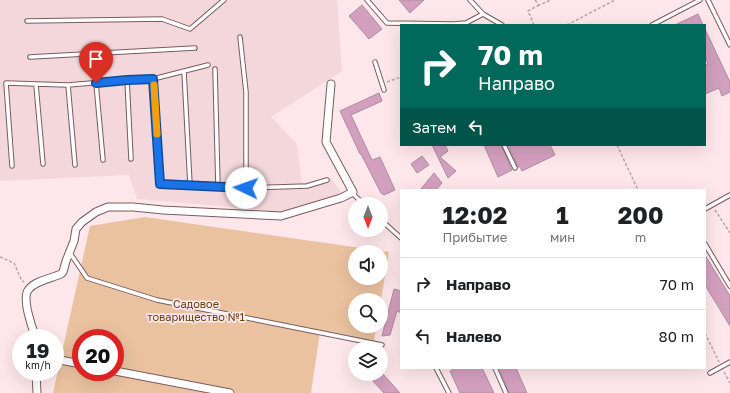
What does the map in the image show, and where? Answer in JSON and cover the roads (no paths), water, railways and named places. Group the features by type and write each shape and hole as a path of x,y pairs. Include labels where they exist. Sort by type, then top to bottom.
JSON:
{"street":[{"path":"32,329 26,292 34,285 63,272 74,241 76,229 79,224 96,212 108,207 133,207 281,216 342,198 353,192 326,142 332,84"},
{"path":"124,372 230,393"},
{"path":"36,381 37,393"}],"lane":[{"path":"27,21 162,19 190,29 224,0"},
{"path":"367,0 387,23 466,23 483,14"},
{"path":"470,0 483,14 500,24"},
{"path":"654,24 700,0"},
{"path":"708,0 730,44"},
{"path":"240,37 246,92 246,188"},
{"path":"30,57 195,48"},
{"path":"375,62 384,90"},
{"path":"12,166 6,83 68,86 153,79 208,65"},
{"path":"215,69 218,186"},
{"path":"184,71 190,185"},
{"path":"153,79 160,184 246,188 307,186 327,180"},
{"path":"127,80 131,159"},
{"path":"96,83 103,160"},
{"path":"36,84 43,164"},
{"path":"68,86 75,165"},
{"path":"504,146 515,168"},
{"path":"353,192 356,197"},
{"path":"706,208 730,195"},
{"path":"388,226 400,237"},
{"path":"706,246 730,286"},
{"path":"70,252 87,278 157,300 362,341"},
{"path":"710,373 730,362"},
{"path":"437,369 449,393"},
{"path":"495,369 506,393"}],"park label":[{"name":"Садовое товарищество №1","path":"196,309"}]}
